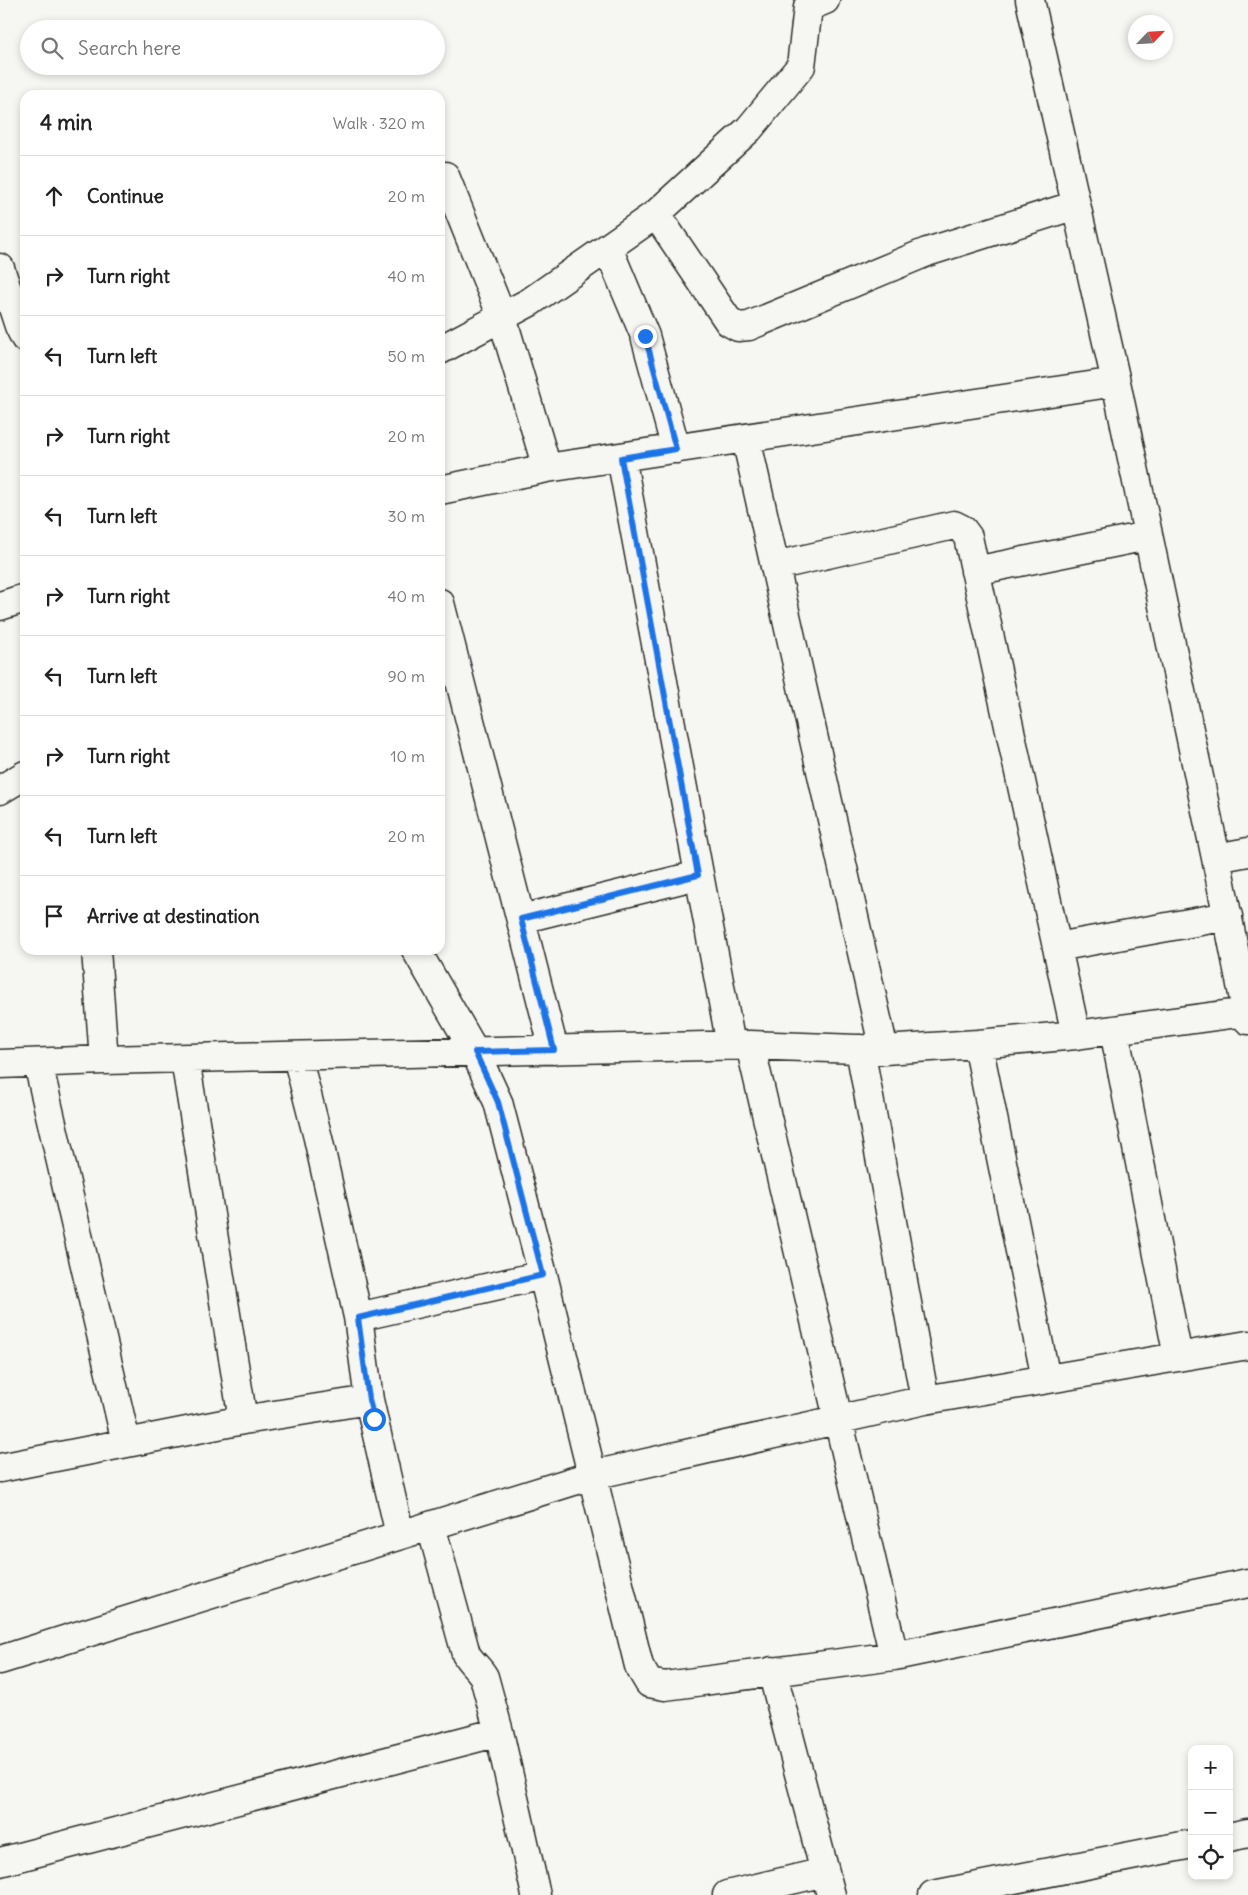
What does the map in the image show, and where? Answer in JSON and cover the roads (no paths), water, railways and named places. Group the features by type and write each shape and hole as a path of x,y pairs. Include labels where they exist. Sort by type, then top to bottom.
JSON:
{"street":[{"path":"0,1064 740,1045 872,1049 978,1044 1247,1016 1228,916 1116,382 1030,0"},
{"path":"445,347 530,302 656,214 749,129 801,66 812,2"},
{"path":"445,176 502,317 547,468"},
{"path":"656,214 729,322 738,327 749,326 927,252 1076,205"},
{"path":"608,248 645,336 676,449"},
{"path":"0,268 20,328"},
{"path":"445,489 547,468 1116,382"},
{"path":"746,438 775,566 872,1049 924,1400"},
{"path":"621,458 698,875 740,1045 838,1419 894,1656"},
{"path":"775,566 954,525 962,529 968,537 1076,1035"},
{"path":"975,571 1147,536"},
{"path":"0,606 20,600"},
{"path":"445,623 554,1050"},
{"path":"0,790 20,778"},
{"path":"1216,858 1248,852"},
{"path":"521,919 698,875"},
{"path":"1057,946 1228,916"},
{"path":"96,955 104,1060"},
{"path":"419,955 475,1052 498,1102 593,1474 639,1666 649,1683 665,1686 894,1656 1248,1583"},
{"path":"1114,1030 1178,1357"},
{"path":"978,1044 1046,1379"},
{"path":"297,1056 318,1138 358,1318 369,1400 400,1535"},
{"path":"185,1059 243,1420"},
{"path":"38,1063 126,1442"},
{"path":"358,1318 543,1275"},
{"path":"0,1660 593,1474 924,1400 1248,1345"},
{"path":"0,1468 243,1420 369,1400"},
{"path":"431,1526 466,1654 470,1662 480,1670 484,1677 499,1732 536,1895"},
{"path":"727,1895 828,1884 772,1671"},
{"path":"0,1862 499,1732"},
{"path":"1233,1835 1248,1833"},
{"path":"933,1895 1188,1845"}]}
